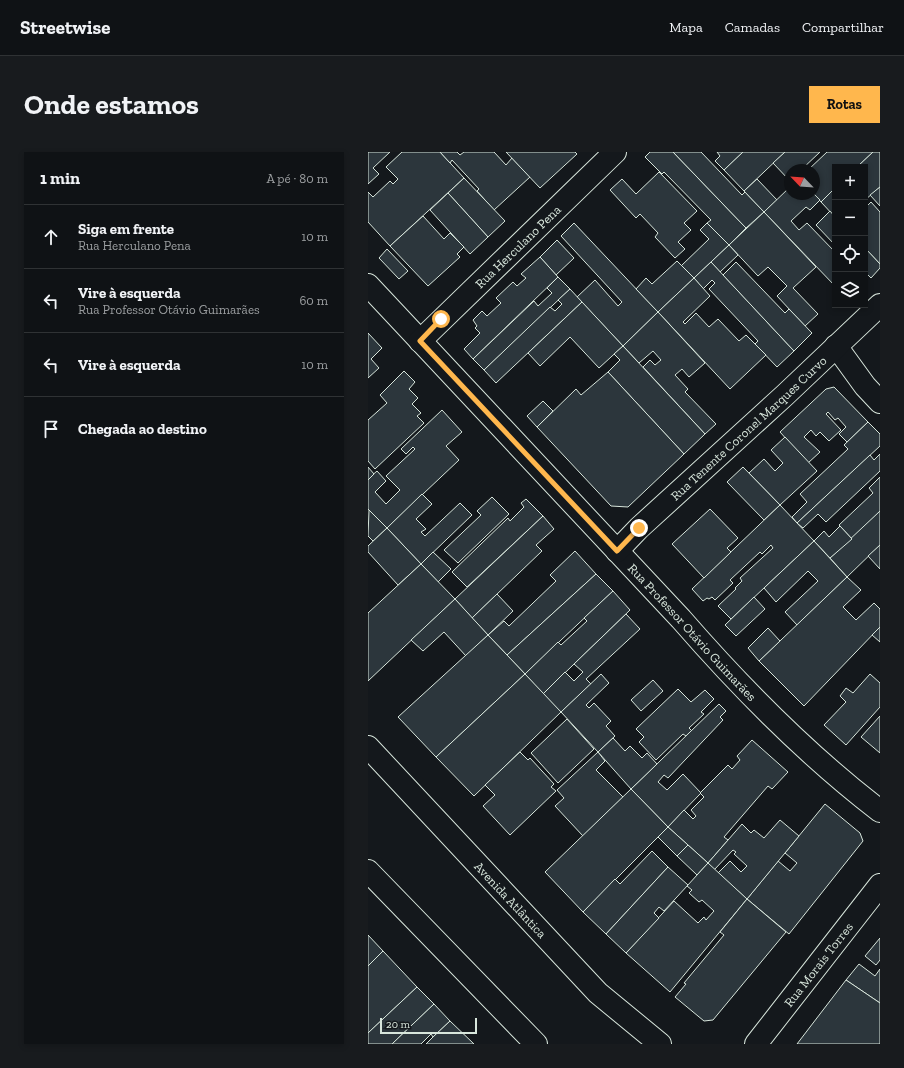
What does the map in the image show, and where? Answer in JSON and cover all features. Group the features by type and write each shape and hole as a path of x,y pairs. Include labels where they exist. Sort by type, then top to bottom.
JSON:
{"street":[{"name":"Rua Herculano Pena","path":"420,341 615,152"},
{"name":"Rua Professor Otávio Guimarães","path":"368,285 681,619 726,671 845,783 880,811"},
{"name":"Rua Tenente Coronel Marques Curvo","path":"617,551 639,528 880,305"},
{"path":"836,346 865,386 880,402"},
{"name":"Avenida Atlântica","path":"368,747 598,993 660,1044"},
{"path":"368,870 536,1044"},
{"name":"Rua Morais Torres","path":"756,1044 880,885"}],"building":[{"path":"368,152 390,152 373,168 379,174 368,184"},
{"path":"402,152 440,152 464,178 390,246 368,222 368,192 373,197 390,181 393,184 398,179 386,167"},
{"path":"440,152 457,152 460,155 464,152 494,152 506,165 512,158 530,177 494,210 477,191 479,189 452,160 450,163"},
{"path":"506,152 575,152 577,154 540,188"},
{"path":"650,152 673,152 746,228 729,245 707,223 711,220 664,172 662,174 645,157"},
{"path":"673,152 701,152 742,195 745,192 764,212 746,228"},
{"path":"717,152 743,152 724,170 715,161 720,156"},
{"path":"743,152 785,152 744,191 724,170"},
{"path":"785,152 820,152 807,164 784,164 784,175 773,163"},
{"path":"827,152 873,152 860,164 832,164 832,191 821,202 819,200 820,164 814,164"},
{"path":"873,152 880,152 880,187 868,197 868,164 860,164"},
{"path":"659,172 697,211 684,223 691,230 678,242 685,249 675,258 655,237 658,233 640,214 636,218 610,190 622,179 636,194"},
{"path":"464,178 505,221 488,237 448,193"},
{"path":"757,179 777,200 764,212 744,191"},
{"path":"880,187 880,206 870,195"},
{"path":"832,191 832,214 821,202"},
{"path":"448,193 488,237 470,254 430,210"},
{"path":"784,193 784,200 820,200 810,210 806,207 791,221 799,230 807,223 832,249 832,283 764,212"},
{"path":"871,202 880,212 880,264 868,251 868,205"},
{"path":"830,211 832,213 832,242 816,225"},
{"path":"764,212 816,267 793,288 818,314 805,326 777,296 787,286 768,267 758,276 729,245"},
{"path":"423,216 444,239 450,233 464,247 457,254 460,257 428,286 390,246"},
{"path":"574,223 658,312 623,346 577,297 595,280 618,306 622,302 561,236"},
{"path":"707,223 729,245 694,278 681,266 709,239 700,230"},
{"path":"557,240 574,258 556,275 540,257"},
{"path":"729,245 738,255 720,272 711,262"},
{"path":"387,249 408,271 399,279 379,258"},
{"path":"868,251 880,264 880,268 871,278 868,275"},
{"path":"540,257 558,277 473,359 464,349 480,333 475,328 477,326 473,320 482,311 487,316 501,303 496,298 513,282 517,286 526,278 521,274"},
{"path":"677,261 694,278 658,312 636,289 646,278 652,284"},
{"path":"711,262 794,351 777,367 755,344 758,341 709,289 715,283 712,280 703,289 694,278"},
{"path":"736,262 785,313 789,309 812,333 794,351 723,275"},
{"path":"558,277 570,289 484,370 473,359 534,301 538,306 552,293 547,288"},
{"path":"694,278 710,296 683,322 685,324 696,313 709,327 718,319 739,341 746,335 766,355 730,389 658,312"},
{"path":"570,289 582,302 496,383 484,370 550,307 555,311 562,304 558,300"},
{"path":"582,302 623,346 599,368 570,337 540,366 528,353"},
{"path":"658,312 705,363 689,377 682,369 675,375 688,389 685,392 716,424 705,434 643,367 650,360 655,365 661,360 653,351 639,363 623,346"},
{"path":"368,333 382,348 371,359 379,368 368,378"},
{"path":"623,346 705,434 684,454 608,372 620,360 614,354"},
{"path":"404,371 415,382 409,389 418,398 412,404 421,413 417,416 424,423 375,469 368,461 368,420 387,403 380,395"},
{"path":"608,372 684,454 628,507 611,506 537,427 576,389 581,395"},
{"path":"834,387 868,422 847,442 839,434 846,427 838,418 835,420 828,412 826,414 841,430 829,441 820,432 816,436 811,430 804,437 820,452 808,463 780,432 826,389"},
{"path":"543,401 553,411 537,427 527,416"},
{"path":"442,410 462,432 446,446 459,460 387,528 368,509 368,479 377,471 386,481 375,492 386,504 400,490 386,476 415,449 413,447 406,454 401,449"},
{"path":"868,422 880,434 880,446 797,523 792,517 807,502 800,494 848,449 844,445"},
{"path":"785,437 817,471 780,505 749,473 764,459 775,471 783,463 771,450"},
{"path":"880,454 880,471 826,522 818,514 803,528 797,523 870,455 874,460"},
{"path":"368,467 374,474 368,480"},
{"path":"743,467 780,505 764,520 727,482"},
{"path":"880,477 880,511 852,539 839,525 873,493 869,488"},
{"path":"422,494 432,504 416,519 426,529 421,532 425,536 460,503 472,515 421,564 387,528"},
{"path":"492,497 509,514 458,563 444,550 481,515 477,511"},
{"path":"526,499 543,516 467,587 452,572 508,518 510,521 524,507 521,503"},
{"path":"780,505 814,541 731,619 718,606 736,589 735,588 742,581 740,578 773,548 771,545 762,554 760,552 730,580 733,583 715,600 712,597 703,601 692,589"},
{"path":"710,509 738,538 727,548 731,552 704,578 672,544"},
{"path":"369,510 387,528 373,541 368,536"},
{"path":"880,511 880,545 847,577 830,558"},
{"path":"543,516 554,529 536,545 542,551 472,618 455,599"},
{"path":"840,526 852,539 830,558 814,541 824,531 829,537"},
{"path":"387,528 421,564 398,585 368,552 368,546"},
{"path":"814,541 847,577 797,625 785,612 818,581 808,571 776,602 764,588"},
{"path":"880,545 880,569 868,556"},
{"path":"575,551 596,574 507,655 488,635 504,621 509,626 556,581 550,575"},
{"path":"433,552 451,569 438,582 421,564"},
{"path":"421,564 455,599 368,681 368,613"},
{"path":"596,574 613,591 525,674 507,655"},
{"path":"847,577 861,590 843,607 856,620 874,603 880,609 880,627 804,706 759,661"},
{"path":"613,591 630,610 543,694 525,674 558,642 561,645 587,621 584,618"},
{"path":"497,594 513,611 488,635 472,618"},
{"path":"754,597 765,609 736,636 725,625"},
{"path":"455,599 488,635 466,656 444,632 423,651 411,640"},
{"path":"626,614 640,629 586,679 591,684 561,712 543,694 565,672 574,681 583,672 574,664"},
{"path":"880,627 880,642 872,635"},
{"path":"768,628 780,641 759,661 748,648"},
{"path":"488,635 525,674 436,757 398,717"},
{"path":"525,674 561,712 474,796 436,757"},
{"path":"601,674 609,683 586,705 589,708 594,703 611,721 606,726 615,736 598,752 561,712"},
{"path":"870,674 880,683 880,707 846,745 824,725 846,702 840,696 846,688 853,693"},
{"path":"653,680 663,691 641,711 631,700"},
{"path":"678,689 691,702 705,690 714,699 701,712 704,714 689,728 692,731 686,736 683,734 656,760 639,742 644,737 636,729"},
{"path":"719,704 726,711 720,717 723,720 668,778 664,775 658,782 667,790 683,774 701,793 668,827 631,789"},
{"path":"880,716 880,753 861,737"},
{"path":"567,719 594,749 558,783 531,753"},
{"path":"613,738 625,751 630,746 642,758 647,753 657,764 631,789 598,752"},
{"path":"752,740 788,772 772,789 768,786 724,837 728,840 708,863 668,827 684,810 693,819 696,816 691,810 704,797 700,793 728,765 732,769 740,760 737,756"},
{"path":"520,752 528,760 530,758 554,784 551,787 556,791 510,835 483,806 495,795 485,785"},
{"path":"598,752 605,761 596,770 623,797 583,836 555,806 564,798 557,790"},
{"path":"631,789 668,827 583,912 545,872"},
{"path":"825,804 860,833 863,841 789,934 747,899 778,861 790,871 797,863 785,853"},
{"path":"780,820 799,836 747,899 718,873 730,861 741,872 747,866 734,854 736,852 733,850 714,870 708,863 742,824 751,833 754,830 764,838"},
{"path":"668,827 688,845 677,856 658,837"},
{"path":"688,845 708,863 697,875 677,856"},
{"path":"652,851 668,867 606,934 583,912 615,879 620,884"},
{"path":"708,863 747,899 670,992 626,953 674,901 698,923 704,917 706,920 714,911 702,900 699,902 689,893 692,890 687,886"},
{"path":"668,867 688,885 664,911 659,907 654,913 659,918 626,953 606,934"},
{"path":"747,899 786,932 713,1020 704,1021 675,997 686,984 684,983 724,935 720,932"},
{"path":"368,935 383,951 368,966"},
{"path":"880,938 880,960 876,965 865,956"},
{"path":"383,951 417,987 368,1033 368,966"},
{"path":"859,964 875,976 880,969 880,1003 846,980"},
{"path":"846,980 880,1003 880,1044 797,1044"},
{"path":"417,987 434,1004 392,1044 368,1044 368,1033"},
{"path":"434,1004 450,1021 433,1037 431,1034 421,1044 392,1044"},
{"path":"450,1021 474,1044 426,1044 433,1037"}],"route":[{"path":"441,319 420,341 617,551 639,528"}]}
